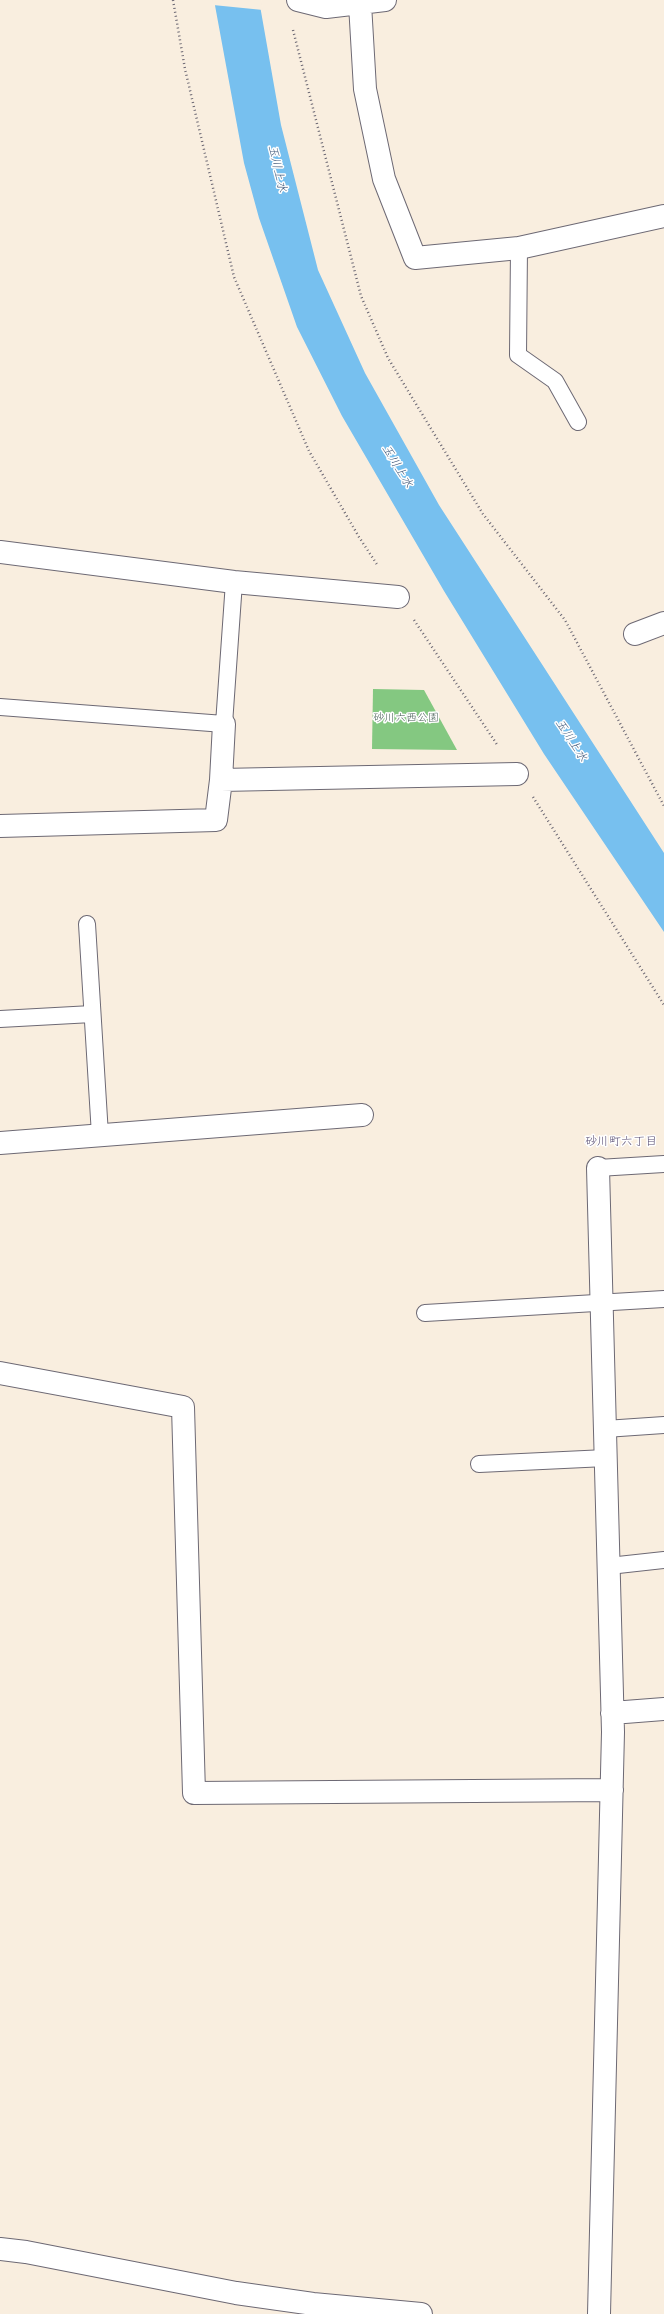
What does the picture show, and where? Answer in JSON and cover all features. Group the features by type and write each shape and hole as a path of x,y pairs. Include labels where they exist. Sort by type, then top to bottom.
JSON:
{"street":[{"path":"298,0 326,7 385,0"},
{"path":"360,4 366,89 384,179 415,258 519,248 664,216"},
{"path":"0,552 234,582 398,597"},
{"path":"635,634 664,623"},
{"path":"0,826 216,820 221,780 224,724"},
{"path":"221,780 517,774"},
{"path":"0,1144 362,1115"},
{"path":"598,1168 612,1713 612,1790 598,2314"},
{"path":"0,1373 184,1407 194,1792 612,1790"},
{"path":"612,1713 664,1709"},
{"path":"0,2249 26,2252 236,2293 313,2304 421,2314"}],"lane":[{"path":"519,248 518,355 555,381 578,422"},
{"path":"0,707 224,724 234,582"},
{"path":"87,924 100,1135"},
{"path":"0,1019 92,1014"},
{"path":"598,1168 664,1164"},
{"path":"425,1313 664,1298"},
{"path":"605,1429 664,1425"},
{"path":"479,1464 606,1458"},
{"path":"609,1566 664,1560"}],"path":[{"path":"173,0 185,69 234,277 309,451 359,537 544,812 664,1005"},
{"path":"291,22 361,296 388,358 483,514 565,620 664,806"}],"green space":[{"name":"砂川六西公園","path":"373,689 424,690 457,750 372,749"}],"water":[{"name":"玉川上水","path":"214,0 259,0 281,125 318,270 365,373 439,505 664,853 664,932 544,754 444,591 342,416 297,327 259,218 244,163"}],"pier":[{"path":"212,0 261,0 263,10 213,5"}],"district":[{"name":"砂川町六丁目","path":"621,1143"}]}
